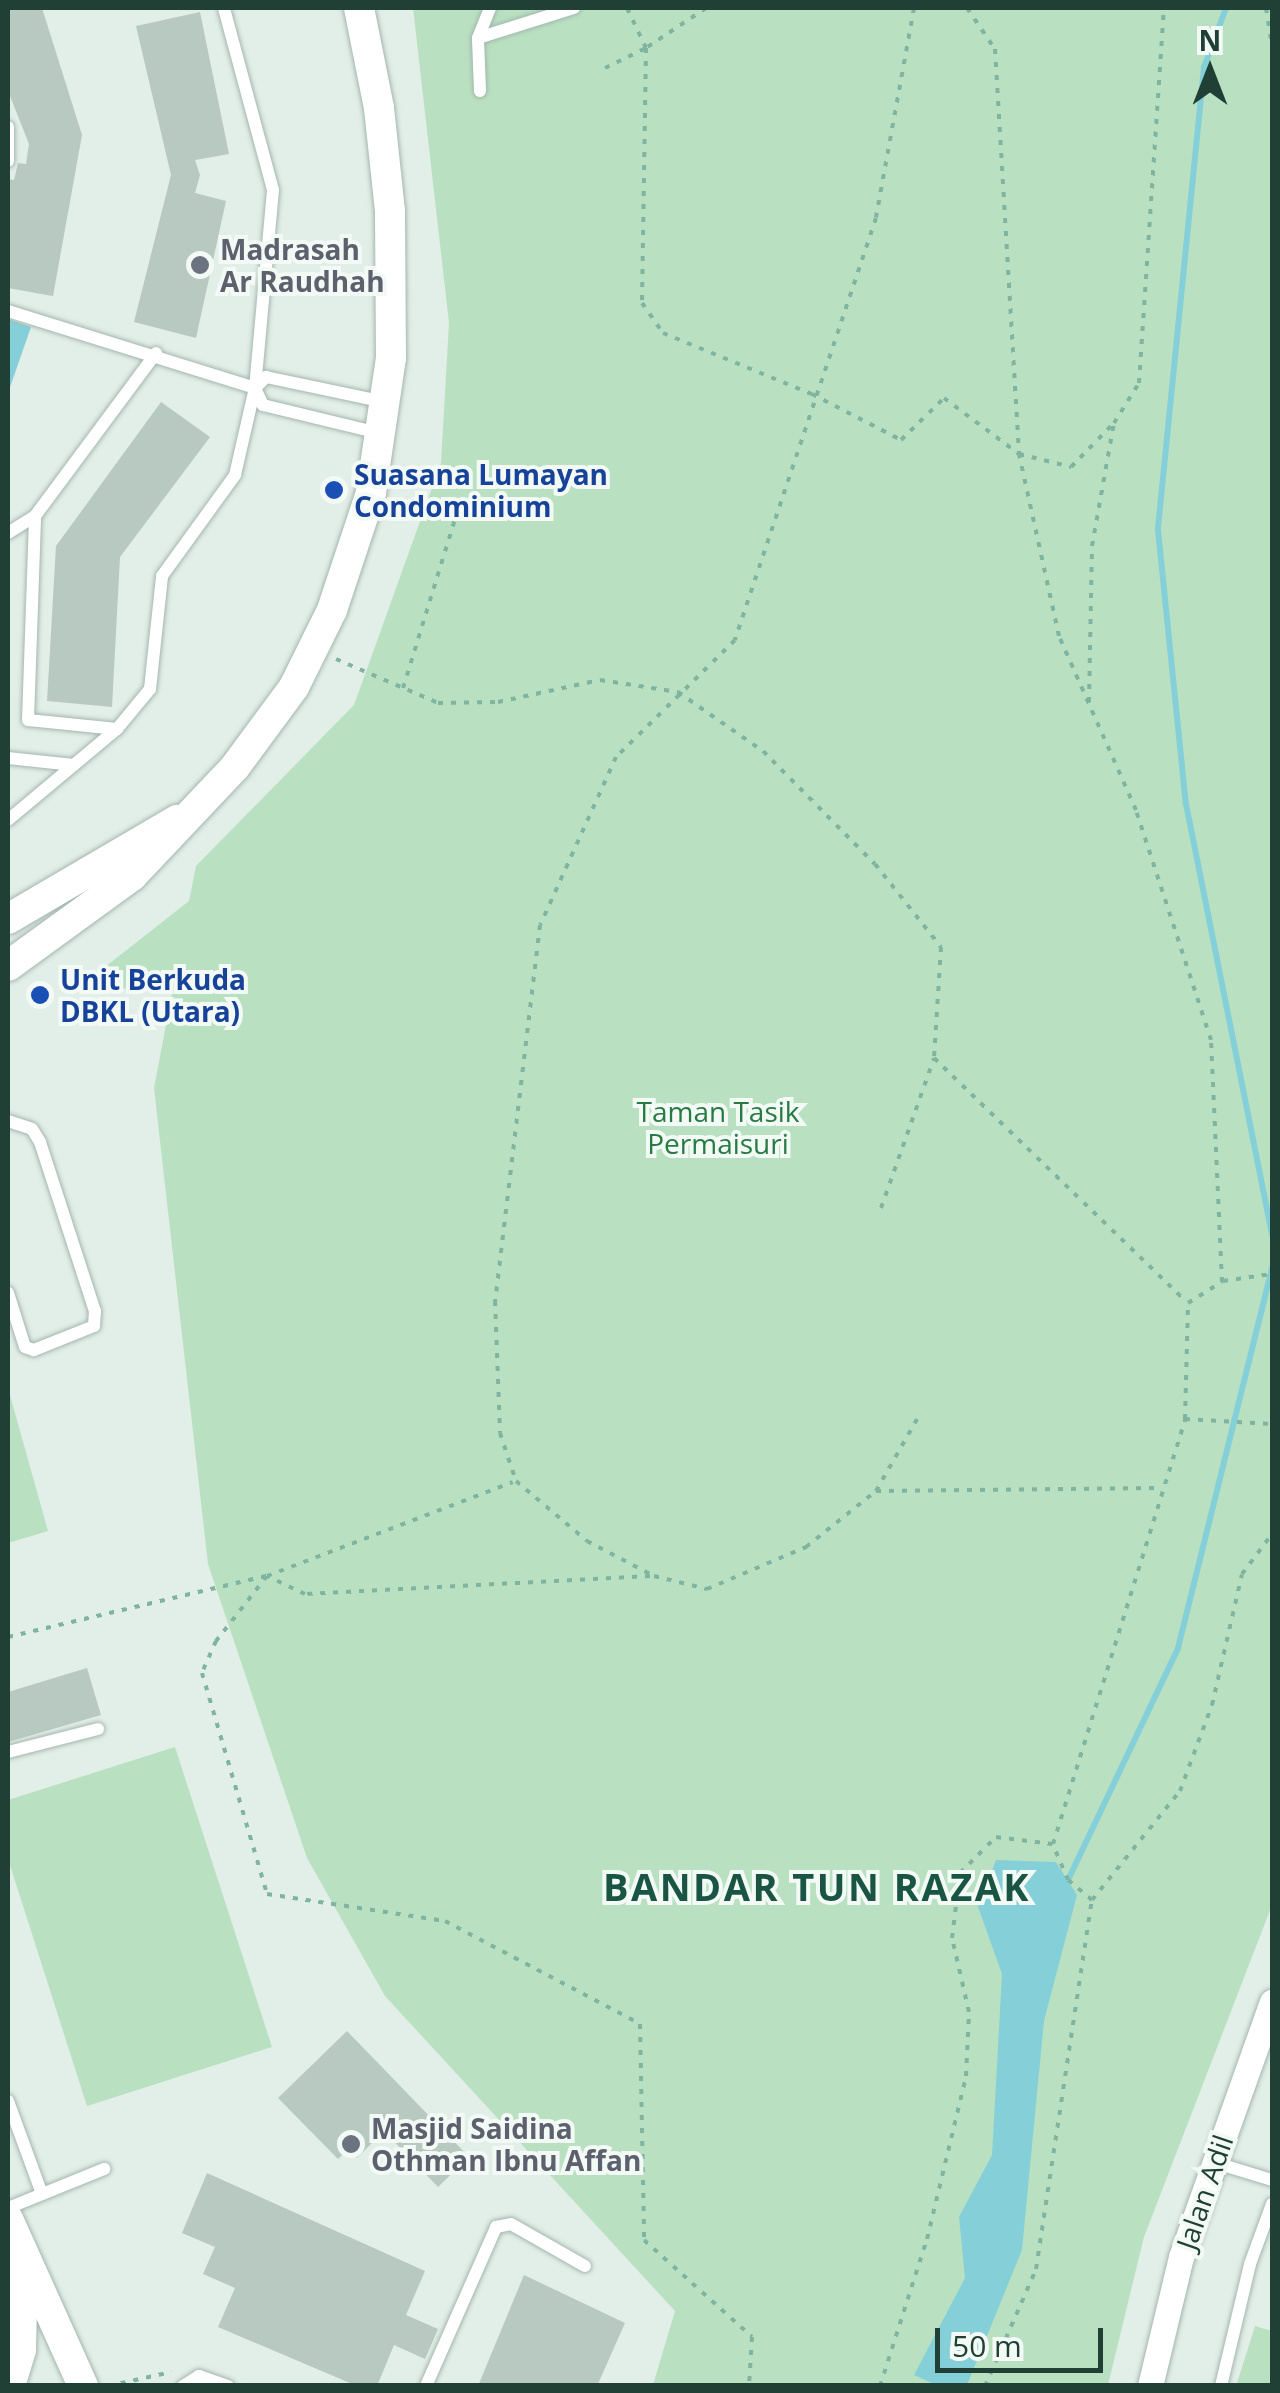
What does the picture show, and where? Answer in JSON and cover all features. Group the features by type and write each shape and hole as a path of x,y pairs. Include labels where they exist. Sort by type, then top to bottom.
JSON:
{"street":[{"path":"8,966 132,876 179,818 269,726 313,648 370,492 387,402 390,212 380,108 359,8"},
{"path":"8,919 179,818"},
{"name":"Jalan Adil","path":"1150,2386 1181,2256 1272,2002"},
{"path":"8,2220 83,2386"},
{"path":"10,2386 21,2350 23,2256"}],"lane":[{"path":"8,820 117,729 150,690 162,576 235,475 255,388 273,190 224,8"},
{"path":"480,91 478,38 490,8"},
{"path":"478,38 574,8"},
{"path":"8,127 8,162"},
{"path":"8,311 156,353 255,388 262,406 382,434"},
{"path":"8,533 35,516 156,353"},
{"path":"255,388 266,378 387,402"},
{"path":"35,516 28,720 117,729"},
{"path":"8,758 74,765"},
{"path":"8,1121 32,1129 40,1142 95,1311 94,1326 34,1350 25,1347 8,1293"},
{"path":"8,1752 98,1728"},
{"path":"8,2101 42,2194"},
{"path":"1213,2162 1272,2180"},
{"path":"8,2208 104,2169"},
{"path":"1221,2386 1272,2204"},
{"path":"426,2386 496,2227 511,2224 585,2266"},
{"path":"187,2382 228,2386"}],"path":[{"path":"627,8 646,48 642,304 663,333 812,394 901,440 944,398 1019,454 1071,467 1114,424 1139,382 1163,19 1160,8"},
{"path":"606,68 646,48 706,8"},
{"path":"914,8 876,218 812,394 735,640 616,757 540,925 494,1301 500,1433 516,1481 587,1541 654,1576 707,1590 806,1547 876,1490 917,1420"},
{"path":"967,8 994,49 1019,454 1058,636 1136,810 1210,1040 1222,1282"},
{"path":"1266,8 1272,45"},
{"path":"1089,704 1092,546 1114,424"},
{"path":"403,688 459,506"},
{"path":"313,648 438,703 498,702 600,680 678,692 763,751 875,864 940,948 934,1058 882,1208"},
{"path":"934,1058 1188,1303 1186,1419 1160,1488 1053,1844 1068,1880 1092,1900"},
{"path":"1188,1303 1222,1282 1272,1274"},
{"path":"1186,1419 1272,1424"},
{"path":"8,1637 267,1576 516,1481"},
{"path":"876,1490 1160,1488"},
{"path":"985,2386 1036,2269 1092,1900 1180,1791 1212,1705 1242,1574 1272,1534"},
{"path":"267,1576 305,1594 654,1576"},
{"path":"267,1576 216,1641 202,1674 267,1894 445,1921 640,2024 644,2240 752,2337 749,2386"},
{"path":"880,2386 926,2238 966,2076 969,2012 952,1938 960,1873 996,1837 1053,1844"},
{"path":"108,2386 170,2372 187,2382"}],"green space":[{"name":"Taman Tasik Permaisuri","path":"413,8 1272,8 1272,1905 1144,2237 1108,2385 653,2385 675,2311 385,1996 307,1858 208,1564 154,1088 173,988 77,989 189,901 196,866 354,705 441,463 449,323"},
{"path":"8,1388 48,1531 8,1543"},
{"path":"175,1747 272,2047 87,2106 8,1859 8,1800"},
{"path":"1255,2326 1272,2331 1272,2385 1237,2383"}],"water":[{"path":"8,319 31,327 8,393"},
{"path":"996,1860 1056,1862 1077,1895 1044,2021 1022,2250 967,2385 936,2385 914,2375 965,2278 959,2217 992,2155 1002,1974 978,1907"}],"building":[{"path":"8,8 42,8 82,135 53,296 8,288 8,179 14,180 18,163 26,164 29,144 8,91"},
{"path":"200,12 229,154 195,160 200,175 195,193 226,201 196,338 134,322 171,175 136,26"},
{"path":"161,402 210,437 120,557 112,707 47,701 56,546"},
{"path":"87,1668 101,1715 8,1742 8,1692"},
{"path":"347,2031 469,2157 438,2187 384,2131 357,2158 348,2150 338,2159 278,2098"},
{"path":"207,2173 425,2271 406,2315 438,2329 425,2359 394,2345 377,2386 357,2386 218,2327 235,2288 203,2274 215,2247 182,2233"},
{"path":"524,2275 625,2323 597,2386 478,2386"}],"waterway":[{"path":"1226,8 1204,67 1158,530 1186,804 1272,1235"},
{"path":"1068,1880 1178,1648 1272,1267"}],"place":[{"name":"Madrasah Ar Raudhah","path":"200,265"},
{"name":"Suasana Lumayan Condominium","path":"334,490"},
{"name":"Unit Berkuda DBKL (Utara)","path":"40,995"},
{"name":"Masjid Saidina Othman Ibnu Affan","path":"351,2144"}],"district":[{"name":"BANDAR TUN RAZAK","path":"817,1887"}]}
